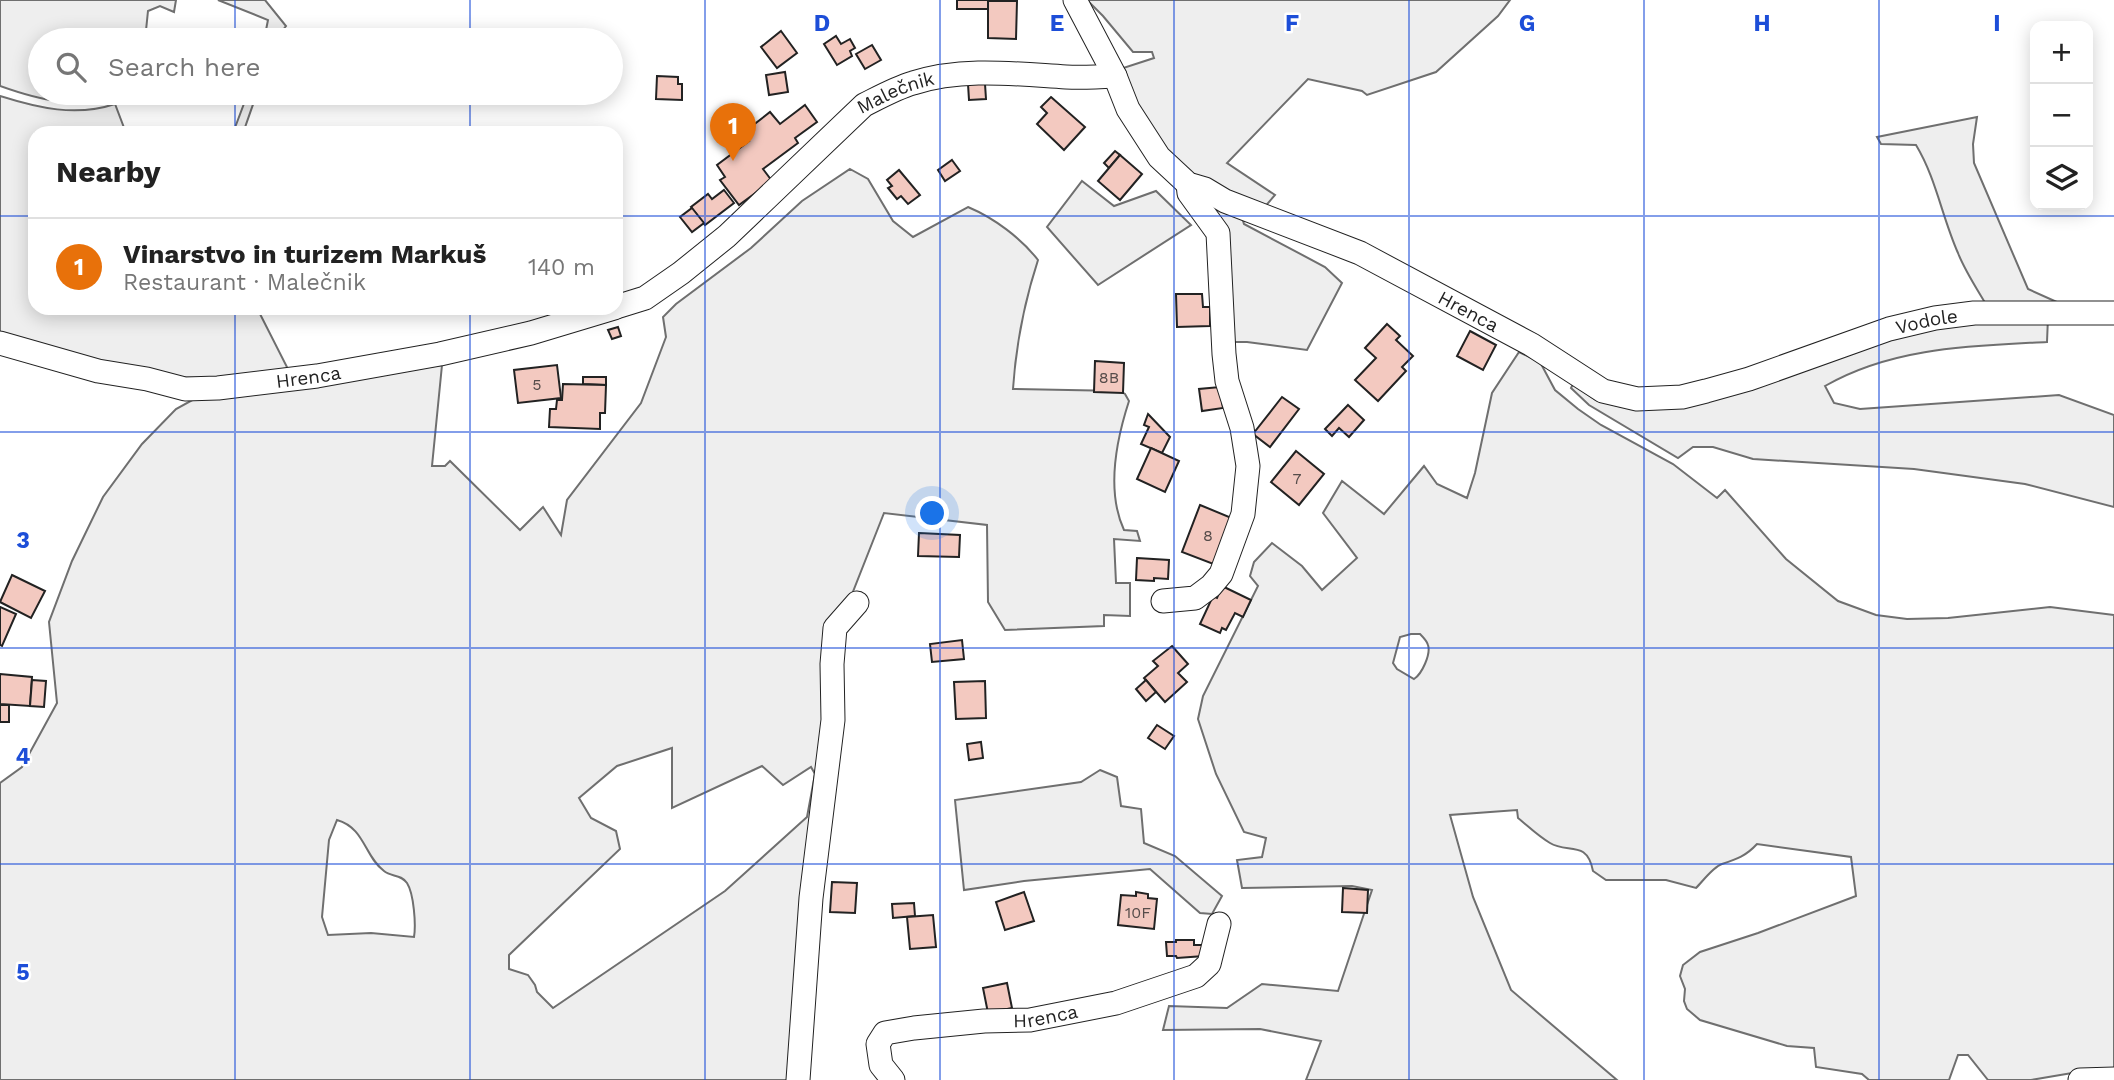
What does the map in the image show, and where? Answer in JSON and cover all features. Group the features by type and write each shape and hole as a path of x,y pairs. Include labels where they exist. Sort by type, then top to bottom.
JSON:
{"street":[{"path":"1075,0 1115,76"},
{"name":"Malečnik","path":"727,236 864,105 887,93 915,82 958,75 1006,73 1069,78 1115,76"},
{"name":"Hrenca","path":"1115,76 1128,109 1159,157 1188,184 1360,253 1532,345 1603,391 1621,397 1651,400 1682,397 1749,379"},
{"name":"Hrenca","path":"1163,601 1195,598 1221,574 1243,514 1248,466 1242,428 1227,381 1218,233 1189,193 1188,184"},
{"name":"Hrenca","path":"623,305 645,298 727,236"},
{"name":"Vodole","path":"1749,379 1889,329 1935,318 1974,313 2114,313"},
{"name":"Hrenca","path":"0,343 98,371 185,389 218,388 317,376 440,354 531,333 591,315"},
{"path":"798,1080 811,898 833,720 832,664 835,628 858,603"},
{"name":"Hrenca","path":"893,1080 881,1065 878,1044 885,1033 984,1021 1030,1020 1115,1003 1196,976 1209,964 1219,924"},
{"path":"2080,1080 2114,1079"}],"shaded area":[{"path":"0,0 176,0 174,12 160,6 148,11 146,28 28,28 28,95 0,86"},
{"path":"218,0 265,0 286,26 266,28 268,20"},
{"path":"1087,0 1510,0 1498,16 1436,72 1367,95 1362,91 1308,79 1227,163 1275,195 1263,209 1193,176 1171,161 1117,70 1154,58 1152,52 1133,52"},
{"path":"0,96 28,105 57,109 86,110 115,105 123,126 28,126 28,315 261,315 290,373 213,378 167,376 104,363 0,335"},
{"path":"244,105 253,105 245,126 236,126"},
{"path":"1977,117 1973,144 1974,163 2028,289 2068,307 1987,306 1961,260 1929,171 1916,145 1881,144 1877,137"},
{"path":"850,169 868,179 893,221 913,237 968,207 997,223 1024,244 1038,260 1021,324 1013,389 1120,391 1125,394 1129,401 1117,449 1115,499 1124,530 1137,531 1140,541 1114,539 1116,583 1130,583 1130,616 1104,615 1104,626 1005,630 988,602 987,525 884,513 845,612 791,1080 0,1080 0,783 22,767 57,703 49,622 72,561 103,497 142,444 176,409 196,398 442,365 432,466 445,466 450,461 520,530 543,507 561,535 567,500 641,403 666,337 663,317 676,304 751,248 802,201","holes":["672,748 672,808 762,766 783,785 811,767 815,774 807,817 725,891 553,1008 537,992 528,975 509,969 509,955 620,849 616,831 591,818 579,798 617,766","337,820 353,829 377,865 407,883 414,910 414,937 371,933 328,935 322,917 329,840"]},
{"path":"1082,181 1114,206 1156,191 1191,225 1098,285 1047,227"},
{"path":"1198,193 1241,214 1244,224 1325,267 1342,283 1307,350 1228,342"},
{"path":"2048,317 2047,342 1961,347 1905,356 1851,373 1825,386 1834,403 1860,409 2059,395 2114,415 2114,507 2025,484 1914,469 1753,459 1713,447 1693,447 1678,458 1589,405 1571,388 1573,384 1596,400 1622,407 1944,323"},
{"path":"1519,352 1540,362 1555,390 1578,409 1601,425 1673,464 1717,498 1725,490 1786,559 1838,601 1876,615 1907,619 1948,618 2050,607 2114,615 2114,1074 2072,1073 2031,1080 1988,1080 1968,1055 1958,1055 1949,1080 1869,1080 1862,1074 1816,1067 1814,1048 1787,1046 1700,1020 1687,1009 1684,1001 1685,989 1680,976 1683,965 1700,952 1856,896 1851,857 1757,844 1741,857 1715,868 1696,888 1666,880 1606,880 1593,871 1590,861 1581,851 1556,846 1546,840 1518,818 1517,810 1450,815 1473,897 1511,990 1617,1080 1306,1080 1321,1041 1260,1029 1163,1030 1169,1006 1227,1008 1262,984 1338,991 1372,890 1352,886 1242,888 1237,860 1262,857 1266,838 1244,832 1216,774 1198,719 1203,696 1258,586 1250,576 1254,562 1272,543 1302,566 1322,590 1357,558 1323,513 1342,481 1384,514 1424,466 1437,484 1467,498 1492,393","holes":["1420,634 1429,649 1423,668 1414,679 1397,669 1393,663 1400,637"]},
{"path":"1100,770 1117,777 1121,806 1141,809 1144,843 1175,856 1222,896 1212,914 1200,913 1150,869 1024,881 964,890 955,800 1081,782"}],"building":[{"path":"957,0 999,1 988,1 988,9 957,9"},
{"path":"988,1 1017,1 1016,39 988,38"},
{"path":"781,31 797,53 777,68 761,47"},
{"path":"836,36 841,44 850,39 855,48 850,51 852,56 837,65 824,44"},
{"path":"872,45 881,60 865,69 856,54"},
{"path":"785,72 788,92 769,95 766,75"},
{"path":"657,76 678,77 678,84 682,84 682,100 656,99"},
{"path":"968,84 985,84 986,99 969,100"},
{"path":"1051,97 1085,127 1064,150 1037,124 1047,113 1041,107"},
{"path":"805,105 817,122 795,138 798,143 763,169 772,181 739,205 720,180 725,177 717,165 749,141 743,133 770,112 780,124"},
{"path":"1115,151 1120,155 1109,168 1104,163"},
{"path":"1120,155 1142,174 1120,200 1098,181"},
{"path":"952,160 960,171 945,181 938,170"},
{"path":"899,170 920,195 908,204 901,196 897,199 888,188 892,186 887,180"},
{"path":"724,190 734,203 705,225 691,207 708,194 712,199"},
{"path":"692,208 704,223 692,232 680,217"},
{"path":"1176,294 1202,294 1203,307 1210,307 1210,326 1177,327"},
{"path":"1387,324 1400,336 1396,340 1413,356 1402,367 1406,371 1378,401 1355,380 1376,358 1365,348"},
{"path":"618,327 621,336 612,339 608,330"},
{"path":"1470,331 1496,345 1483,370 1457,356"},
{"path":"1095,361 1124,363 1123,393 1094,392"},
{"path":"557,365 561,398 518,403 514,370"},
{"path":"583,377 606,377 606,385 583,384"},
{"path":"563,384 606,385 605,413 600,413 600,429 549,427 550,409 556,409 557,400 562,400"},
{"path":"1220,387 1223,408 1202,411 1199,389"},
{"path":"1282,397 1299,409 1270,447 1253,434"},
{"path":"1348,405 1364,420 1349,437 1339,428 1332,436 1325,429"},
{"path":"1148,414 1170,437 1162,453 1141,444 1149,427 1144,425"},
{"path":"1151,448 1179,461 1165,492 1137,479"},
{"path":"1296,451 1324,474 1299,505 1271,482"},
{"path":"1200,505 1234,519 1216,565 1182,552"},
{"path":"919,533 960,535 959,557 918,556"},
{"path":"1137,558 1169,560 1168,579 1136,580"},
{"path":"12,575 45,591 31,618 0,602"},
{"path":"1222,586 1251,600 1243,617 1235,613 1226,630 1222,628 1220,633 1200,624 1213,596 1217,598"},
{"path":"0,607 16,614 2,646 0,645"},
{"path":"962,640 964,659 932,662 930,644"},
{"path":"1172,646 1188,664 1178,673 1187,682 1165,702 1144,678 1158,666 1153,661"},
{"path":"0,674 32,677 30,706 0,704"},
{"path":"32,680 46,681 44,707 30,706"},
{"path":"1146,680 1156,692 1146,701 1136,689"},
{"path":"985,681 986,718 956,719 954,682"},
{"path":"0,705 9,705 9,722 0,722"},
{"path":"1157,725 1174,736 1165,749 1148,738"},
{"path":"981,742 983,758 969,760 967,744"},
{"path":"832,882 857,883 855,913 830,912"},
{"path":"1343,888 1368,890 1367,913 1342,912"},
{"path":"1024,892 1034,921 1005,930 996,902"},
{"path":"1136,892 1157,899 1154,929 1118,925 1121,895 1136,896"},
{"path":"914,903 915,916 893,918 892,904"},
{"path":"933,915 936,947 910,949 907,917"},
{"path":"1194,940 1194,945 1204,945 1204,956 1167,956 1166,942"},
{"path":"1007,983 1012,1008 988,1013 983,988"}],"place":[{"name":"Vinarstvo in turizem Markuš","path":"733,161"}]}
